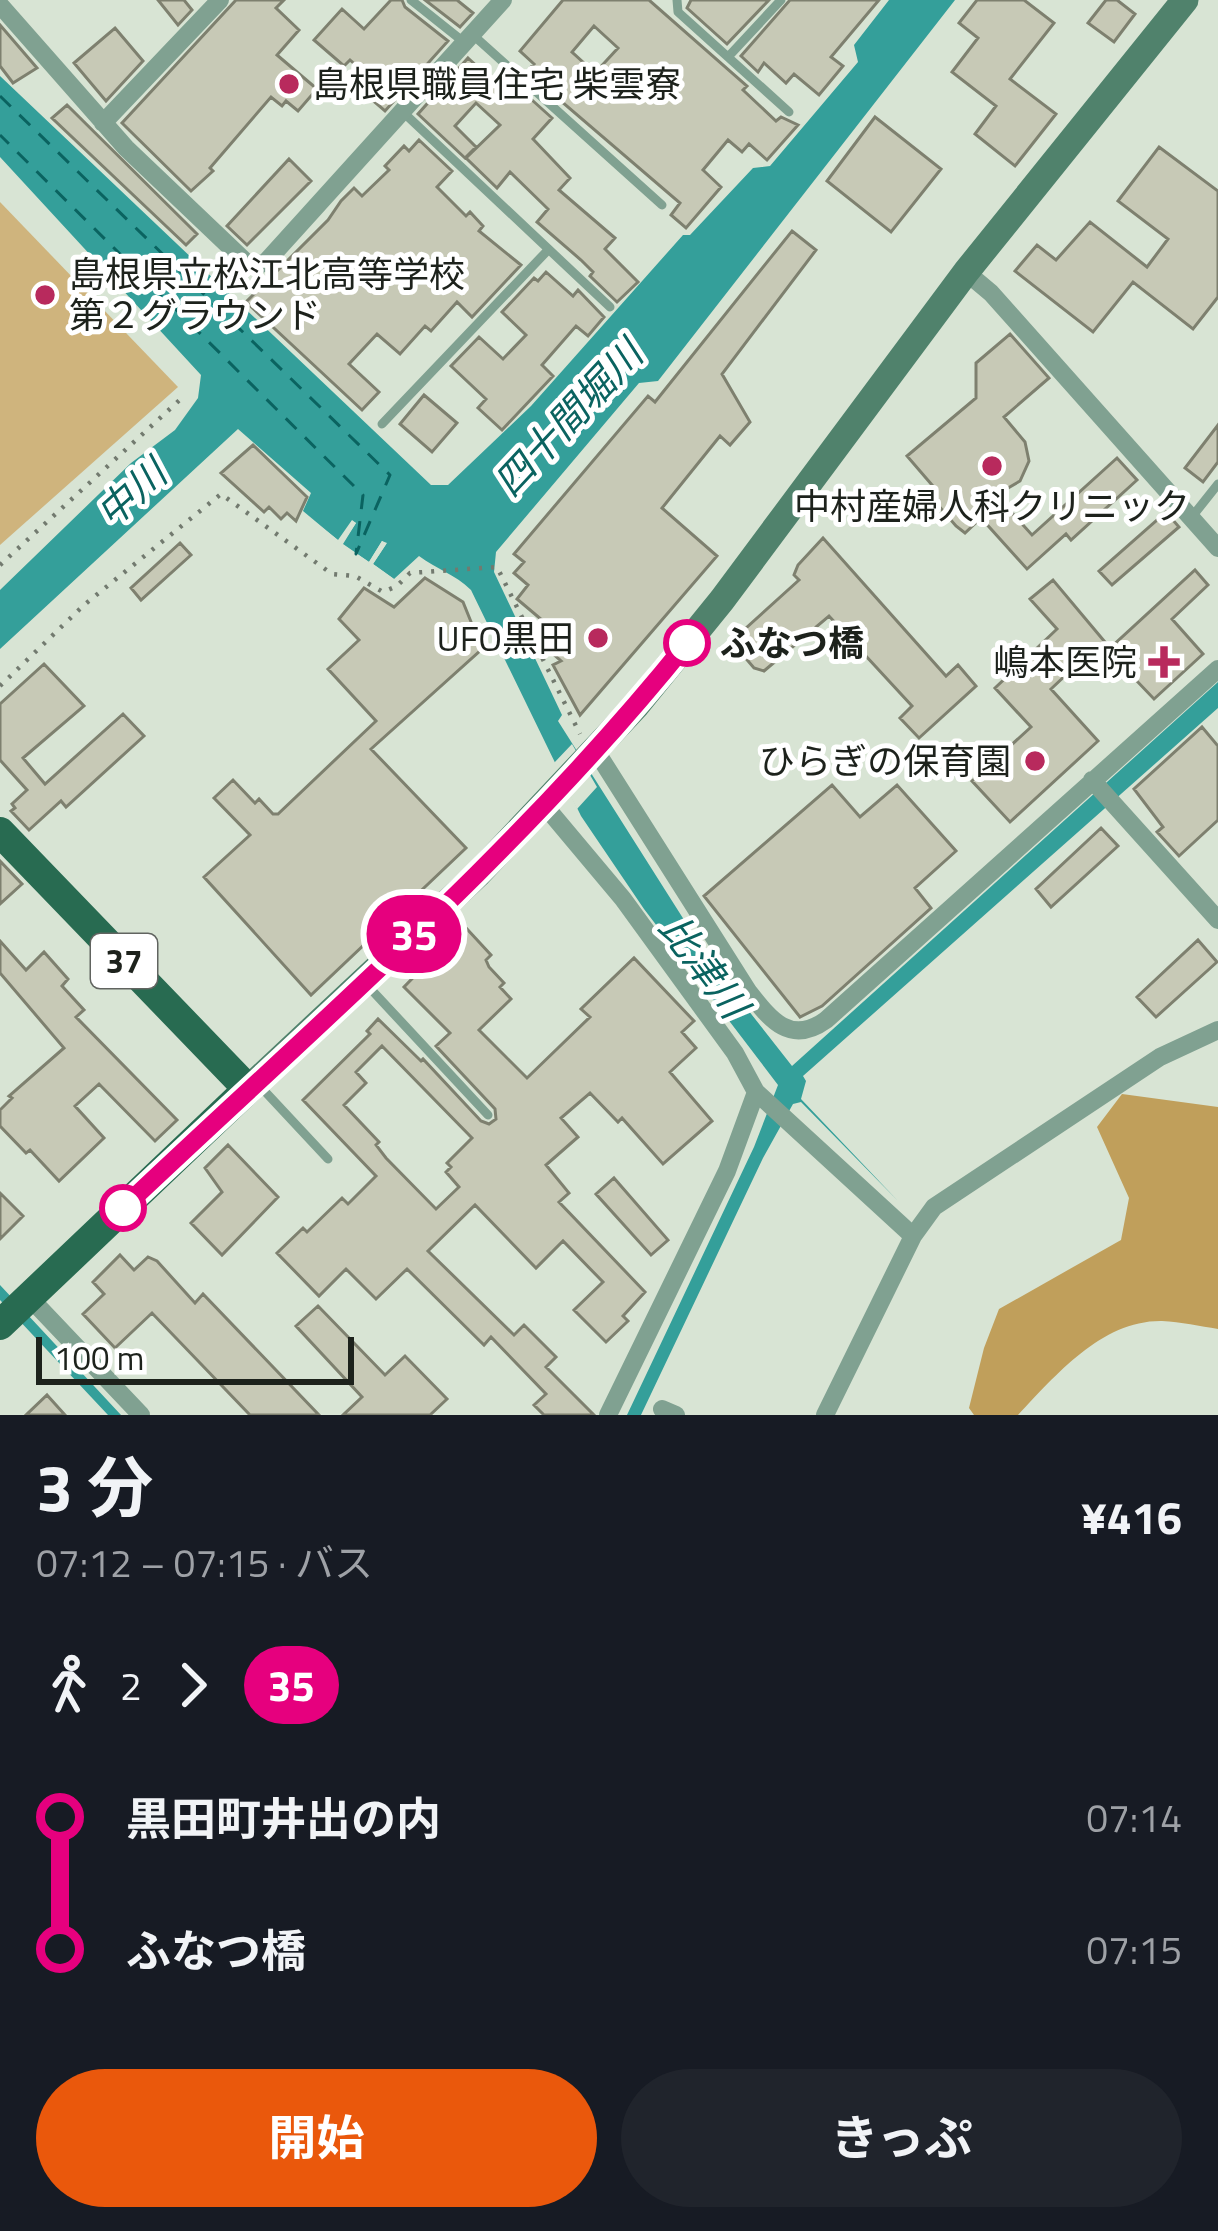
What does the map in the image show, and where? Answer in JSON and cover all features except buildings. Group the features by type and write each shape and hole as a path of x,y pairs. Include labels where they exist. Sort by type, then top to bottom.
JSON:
{"main road":[{"name":"37","path":"0,832 252,1085"},
{"path":"12,1312 252,1085"}],"street":[{"path":"103,123 220,0"},
{"path":"0,5 103,123 248,265 265,263 503,0"},
{"path":"252,1085 553,798 591,756 722,600 966,272 1185,0"},
{"path":"966,272 991,293 1218,548"},
{"path":"591,756 737,976 772,1022 795,1032 826,1020 1218,669"},
{"path":"1094,783 1218,920"},
{"path":"553,798 762,1096 913,1236"},
{"path":"825,1415 913,1236 934,1207 1160,1057 1218,1030"},
{"path":"608,1415 762,1096"},
{"path":"12,1312 142,1415"}],"lane":[{"path":"411,0 469,39 662,205"},
{"path":"676,0 677,12 789,112"},
{"path":"728,57 781,0"},
{"path":"404,113 610,307"},
{"path":"382,424 548,250"},
{"path":"1191,518 1218,484"},
{"path":"363,981 488,1115"},
{"path":"252,1085 328,1159"}],"path":[{"path":"0,565 184,396"},
{"path":"0,686 84,605 221,494 332,574 355,576 383,592 410,573 497,567 591,756"}],"shaded area":[{"name":"島根県立松江北高等学校 第２グラウンド","path":"0,202 178,387 0,545"},
{"path":"1122,1094 1218,1107 1218,1329 1162,1321 1120,1330 1082,1353 1018,1415 974,1415 969,1408 999,1309 1121,1240 1129,1198 1097,1127"}],"water":[{"path":"889,0 955,0 658,381 639,383 496,552 494,572 562,715 558,721 712,964 792,1066 1218,682 1218,708 803,1076 801,1099 898,1201 801,1102 793,1104 641,1415 627,1415 754,1147 778,1085 644,909 581,816 471,590 419,556 394,579 373,564 386,544 382,541 369,562 342,544 356,523 352,521 339,541 303,511 311,493 238,429 0,649 0,590 131,463 175,430 198,398 201,375 0,157 0,76 431,485 448,485 531,406 683,235 690,235 753,168 770,166 858,62 854,45"},
{"path":"0,1285 121,1415 108,1415 0,1300"}],"pier":[{"path":"311,519 338,540 352,520 356,523 343,544 369,562 382,541 387,543 373,564 394,579 390,584 318,534 307,523"},
{"path":"572,744 597,787 577,809 554,763"}],"ferry route":[{"path":"0,96 390,475 356,554 363,495 0,135"}],"bus line":[{"name":"35","path":"123,1208 477,875 616,729 687,643"}],"place":[{"name":"島根県職員住宅 柴雲寮","path":"289,84"},
{"name":"島根県立松江北高等学校 第２グラウンド","path":"45,295"},
{"name":"中村産婦人科クリニック","path":"992,466"},
{"name":"UFO黒田","path":"598,638"},
{"name":"ふなつ橋","path":"687,643"},
{"name":"嶋本医院","path":"1164,662"},
{"name":"ひらぎの保育園","path":"1035,761"}],"water label":[{"name":"四十間堀川","path":"568,418"},
{"name":"中川","path":"131,493"},
{"name":"比津川","path":"704,966"}]}
